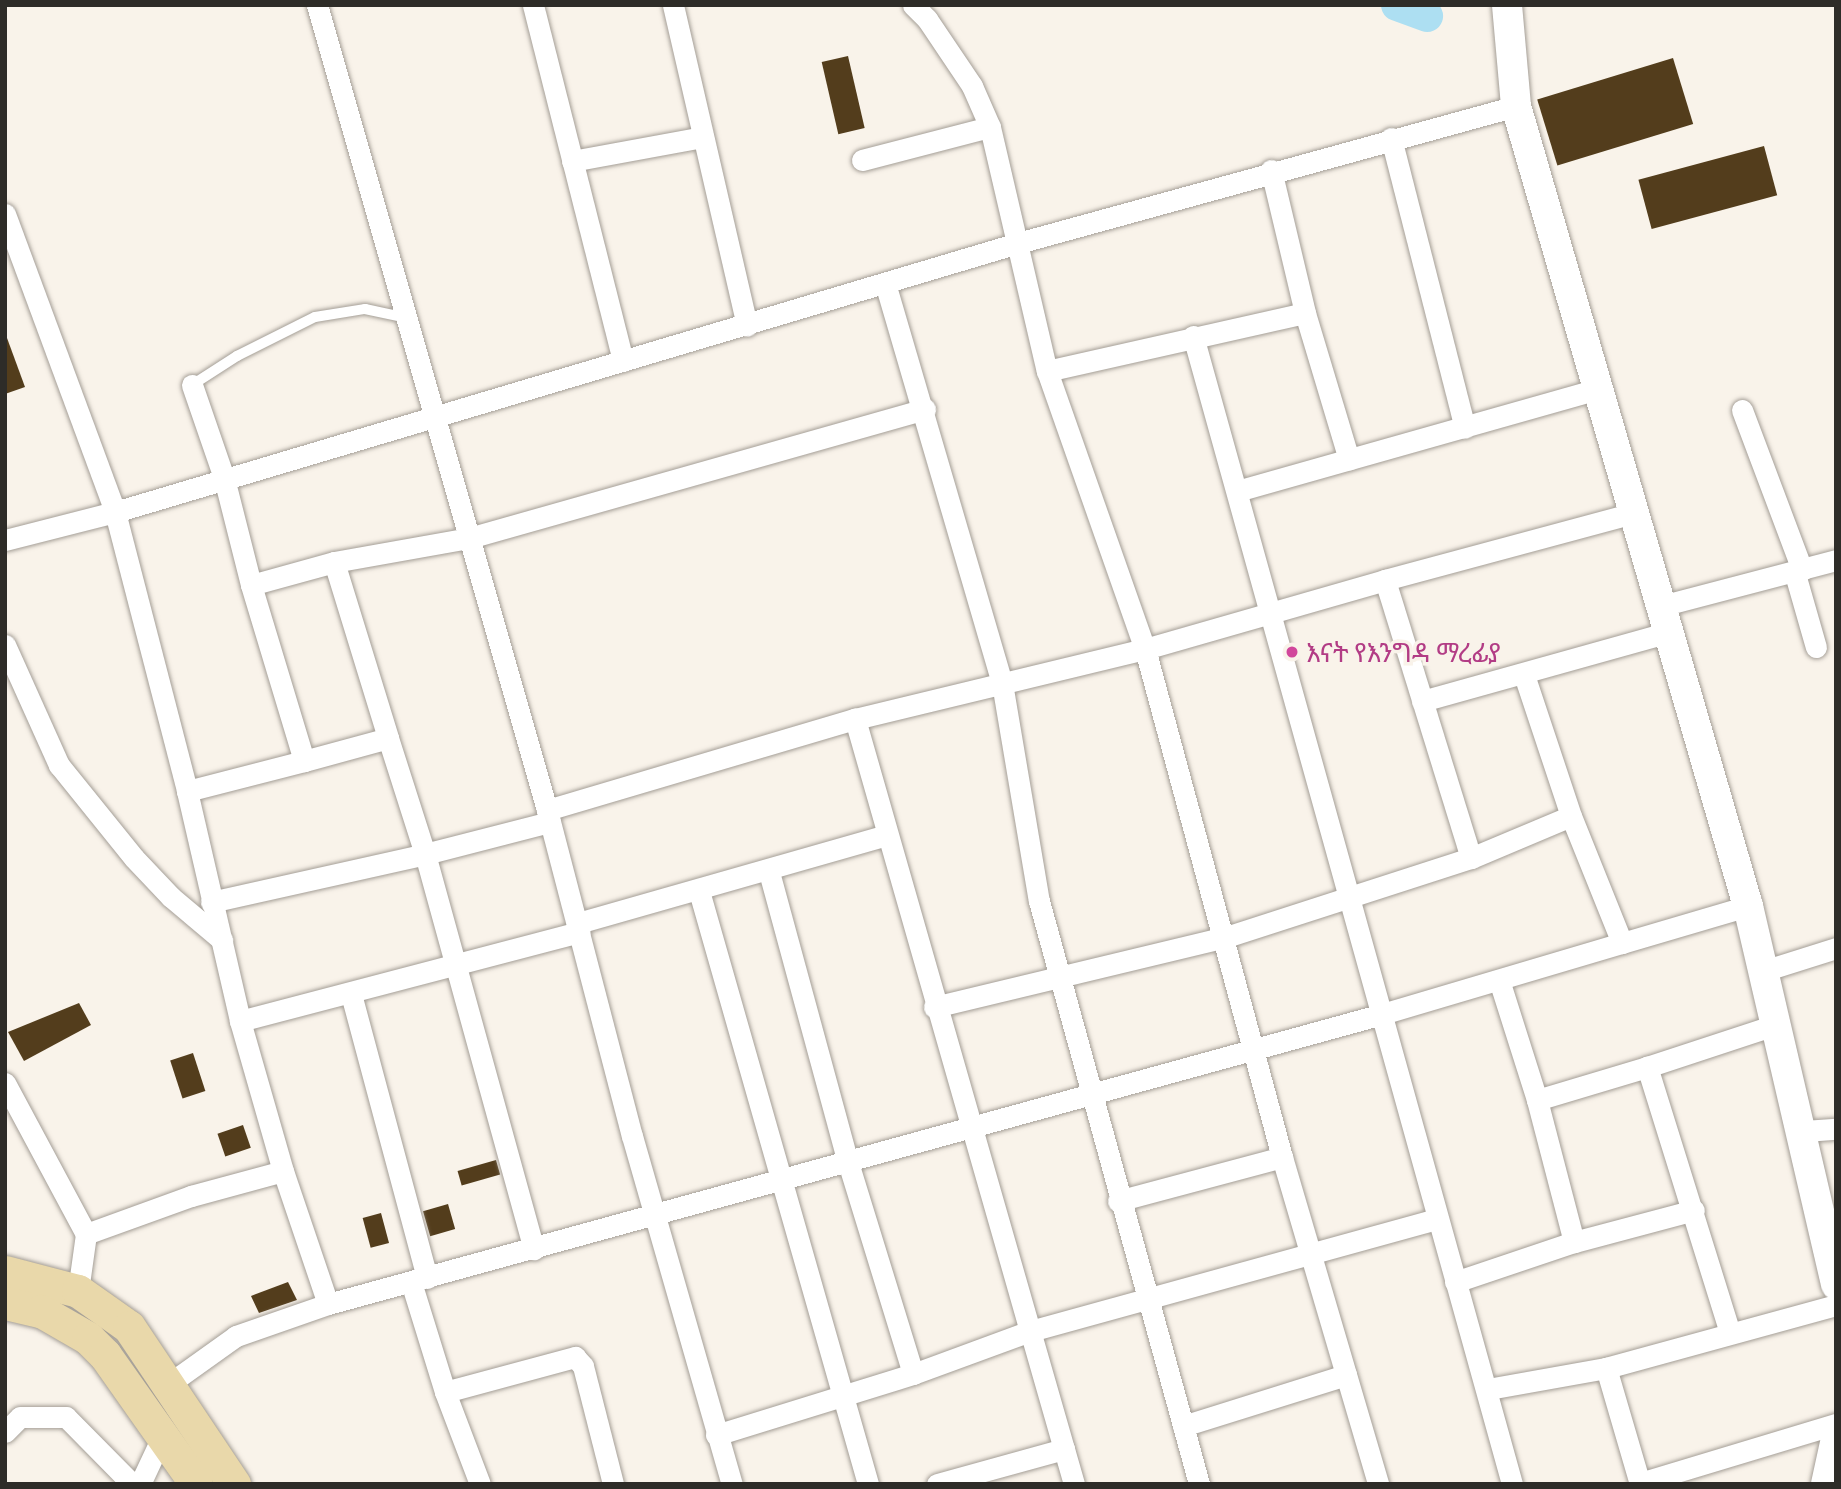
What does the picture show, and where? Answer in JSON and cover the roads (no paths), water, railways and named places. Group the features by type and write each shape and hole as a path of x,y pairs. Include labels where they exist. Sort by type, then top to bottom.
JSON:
{"main road":[{"path":"5,1272 78,1291 129,1327 166,1387 234,1484"},
{"path":"5,1303 41,1311 88,1339 163,1434 196,1484"}],"street":[{"path":"317,5 431,415 548,816 654,1215 732,1484"},
{"path":"533,5 623,361"},
{"path":"673,5 747,326"},
{"path":"913,5 933,27 972,86 990,127 1047,371 1145,649 1226,937 1282,1157 1378,1484"},
{"path":"1511,6 1516,106 1748,906 1804,1131 1836,1285"},
{"path":"5,540 115,512 431,415 747,326 885,282 1271,170 1516,106"},
{"path":"862,160 990,127"},
{"path":"572,161 703,137"},
{"path":"1391,138 1465,428"},
{"path":"1271,170 1305,313 1349,460"},
{"path":"5,214 115,512 187,791 240,1021 282,1171 328,1304"},
{"path":"885,282 925,409 1002,683 1039,901 1118,1201 1199,1484"},
{"path":"1047,371 1193,336 1305,313"},
{"path":"1193,336 1347,899 1382,1014 1436,1219 1488,1389 1512,1484"},
{"path":"192,385 224,478 251,585 304,761"},
{"path":"1237,491 1598,388"},
{"path":"251,585 334,562 469,538 925,409"},
{"path":"1742,410 1798,572 1816,648"},
{"path":"211,902 425,854 855,719 1145,649 1633,513"},
{"path":"1422,701 1524,675 1665,619 1836,559"},
{"path":"334,562 425,854 534,1249"},
{"path":"1385,580 1471,858"},
{"path":"5,645 59,765 134,858 222,940"},
{"path":"1524,675 1571,816 1622,943"},
{"path":"855,719 934,1007 1074,1484"},
{"path":"187,791 388,738"},
{"path":"934,1007 1058,975 1226,937 1471,858 1571,816"},
{"path":"240,1021 351,994 887,835"},
{"path":"769,872 847,1160 913,1374"},
{"path":"699,891 841,1395 869,1484"},
{"path":"166,1387 236,1336 328,1304 781,1181 970,1125 1382,1014 1748,906"},
{"path":"1763,971 1836,948"},
{"path":"1499,980 1536,1100 1574,1242"},
{"path":"351,994 444,1392 480,1484"},
{"path":"1536,1100 1778,1024"},
{"path":"1647,1067 1694,1210 1730,1333"},
{"path":"5,1083 86,1234 78,1291"},
{"path":"1804,1131 1836,1129"},
{"path":"1118,1201 1282,1157"},
{"path":"86,1234 191,1196 282,1171"},
{"path":"1455,1282 1574,1242 1694,1210"},
{"path":"716,1435 913,1374 1030,1331 1310,1251 1436,1219"},
{"path":"1488,1389 1606,1368 1836,1305"},
{"path":"444,1392 575,1357 583,1366 612,1484"},
{"path":"1606,1368 1640,1484 1836,1424"},
{"path":"1183,1426 1346,1375"},
{"path":"5,1432 20,1418 66,1418 132,1484"},
{"path":"140,1484 163,1434"},
{"path":"1826,1484 1836,1438"},
{"path":"937,1484 1063,1448"}],"lane":[{"path":"192,385 237,356 315,317 365,309 404,317"}],"waterway":[{"path":"1397,5 1427,16"}],"place":[{"name":"እናት የእንግዳ ማረፊያ","path":"1292,652"}]}
